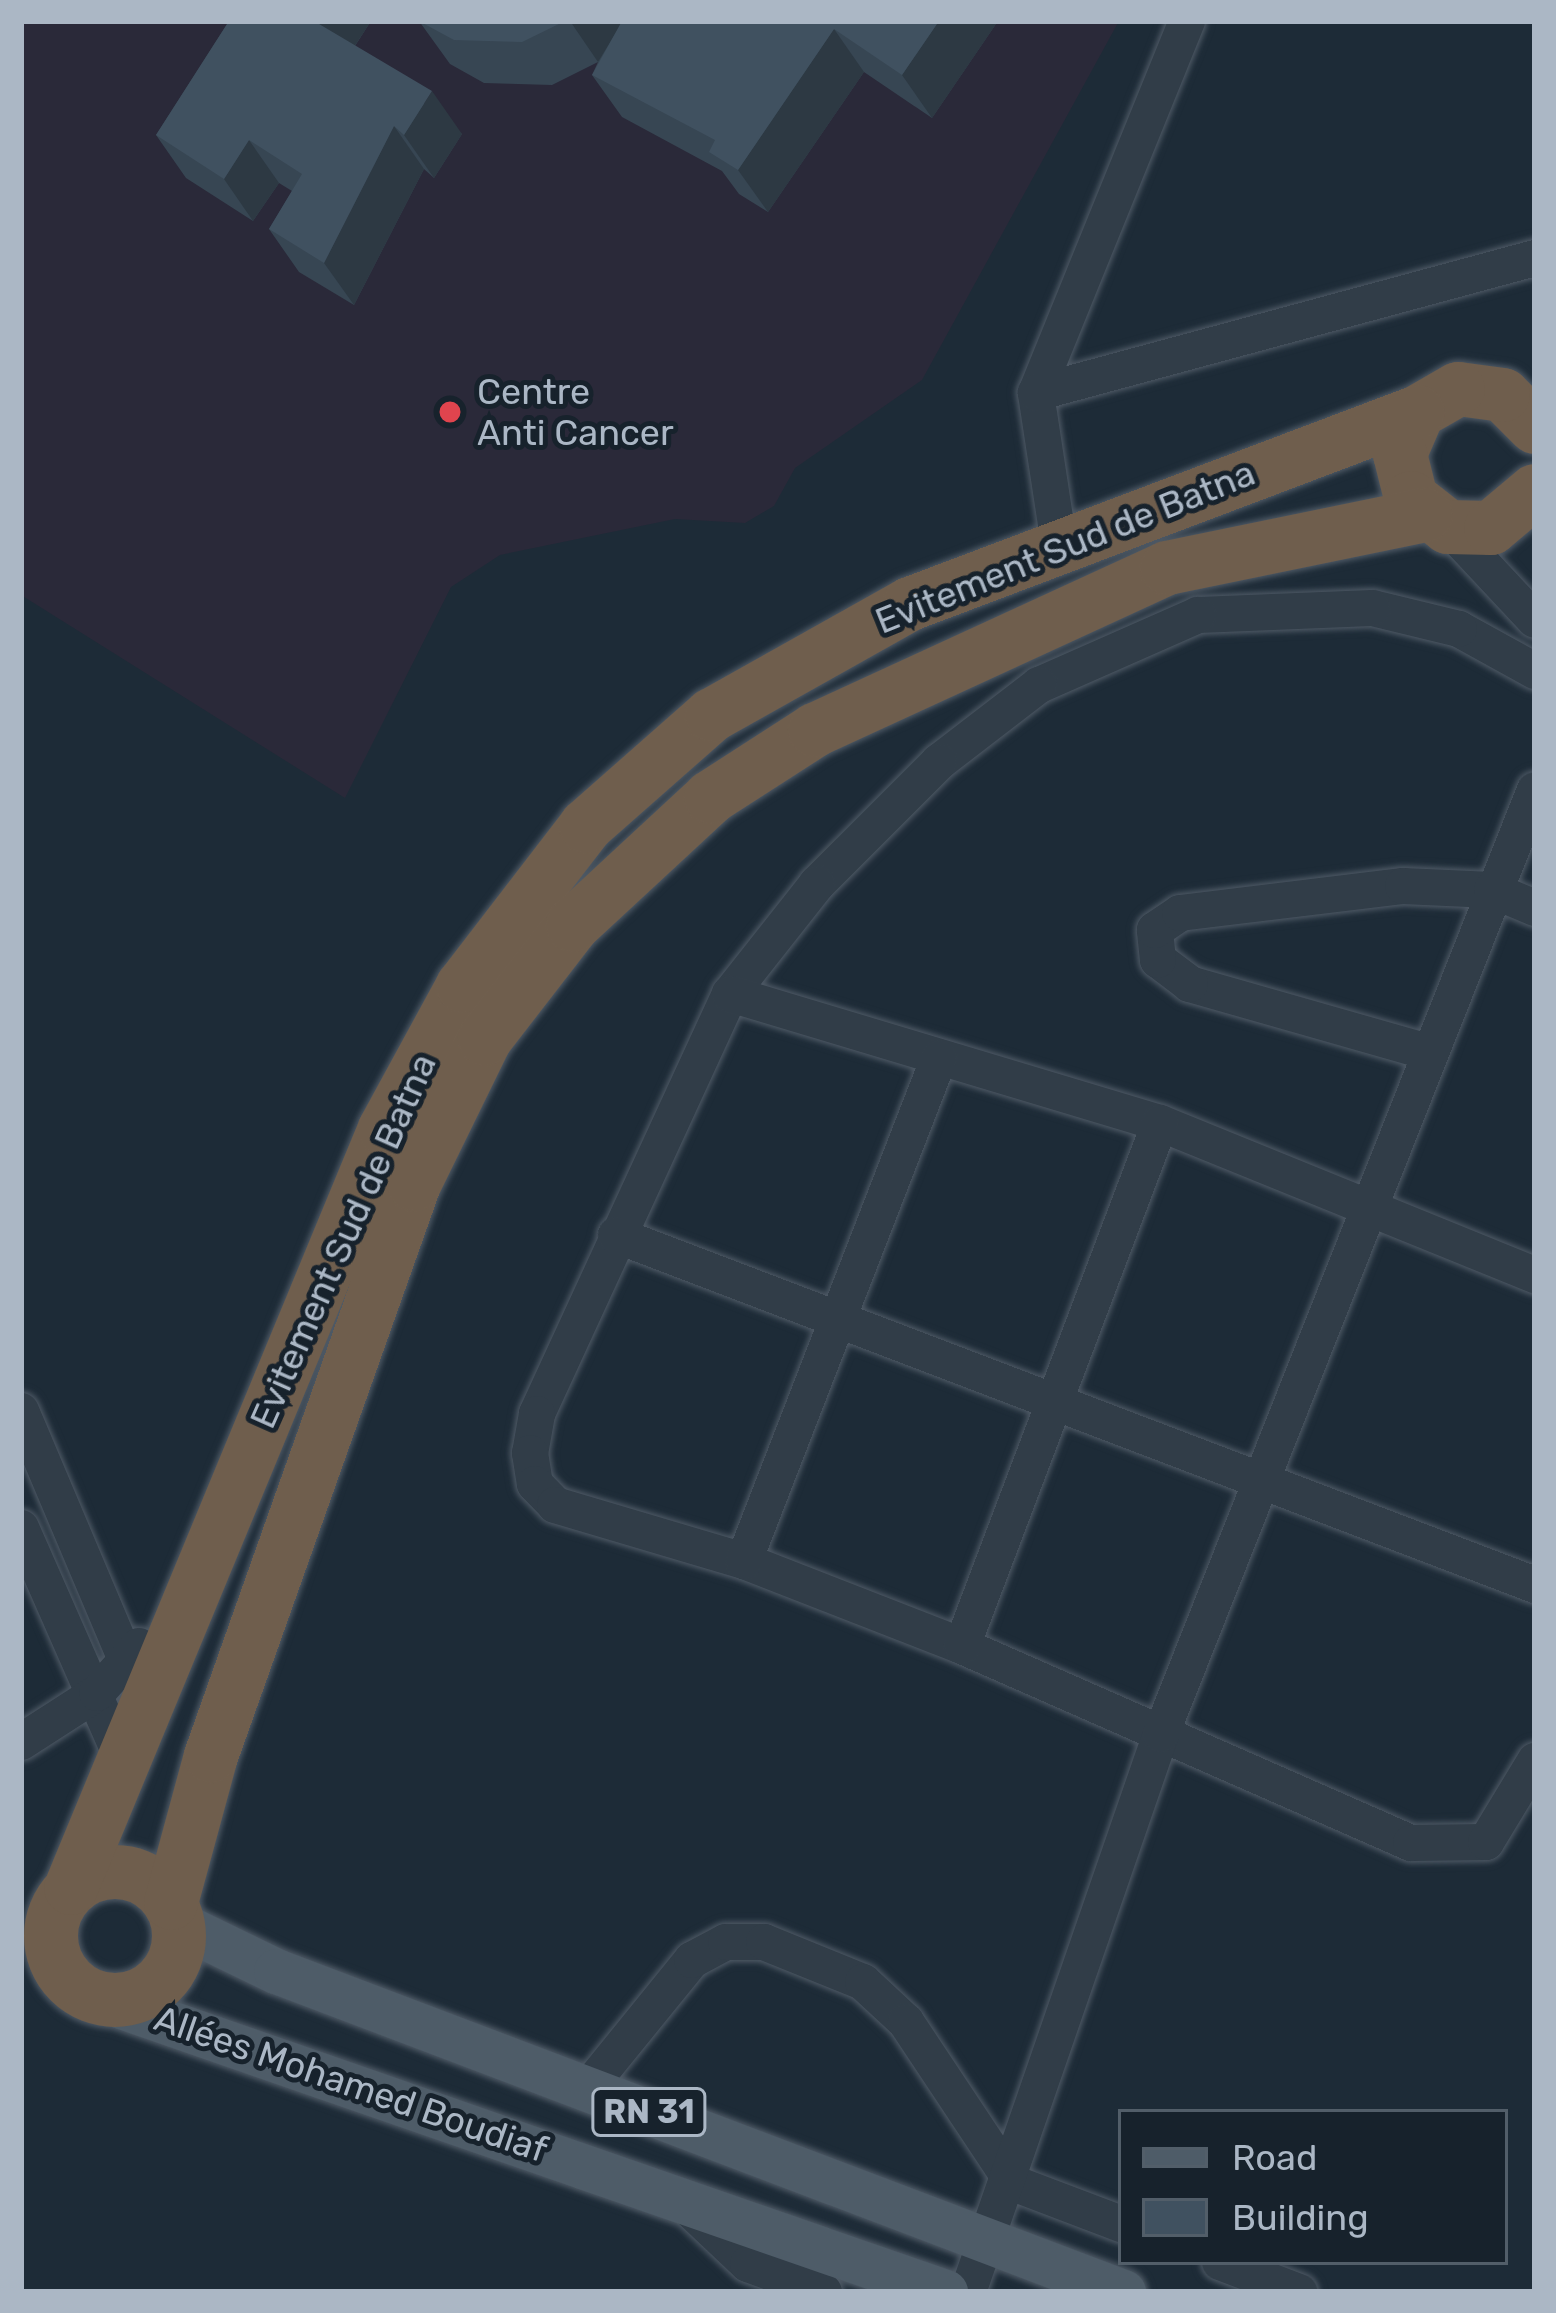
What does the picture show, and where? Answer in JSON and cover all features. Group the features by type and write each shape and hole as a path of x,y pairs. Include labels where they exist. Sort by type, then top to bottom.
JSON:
{"highway":[{"path":"1480,388 1535,378"},
{"path":"1480,388 1535,427"},
{"name":"Evitement Sud de Batna","path":"49,1898 124,1763 202,1562 385,1129 463,986 542,877 640,772 712,715 910,604 1480,388"},
{"path":"1418,412 1402,476 1437,521"},
{"name":"Evitement Sud de Batna","path":"61,1981 158,1984 212,1756 414,1184 485,1039 573,925 711,797 815,730 1167,568 1437,521 1492,528 1535,491"},
{"path":"61,1981 54,1959 49,1898 136,1874 175,1914"}],"main road":[{"name":"Allées Mohamed Boudiaf","path":"175,1914 588,2088 1123,2292"},
{"name":"Allées Mohamed Boudiaf","path":"61,1981 945,2292"}],"street":[{"path":"1059,544 1036,393 1187,21"},
{"path":"1036,393 1535,258"},
{"path":"1437,521 1535,620"},
{"path":"1535,671 1459,629 1372,608 1198,615 1124,642 1039,685 939,762 817,884 730,994 537,1414 535,1484 555,1505 745,1561 962,1646 1161,1734 1447,1850 1486,1842 1535,1761"},
{"path":"968,2292 1013,2183 1161,1734 1269,1479 1367,1206 1535,790"},
{"path":"1428,1052 1190,984 1158,960 1155,929 1180,913 1403,886 1492,890 1535,908"},
{"path":"730,994 1160,1123 1535,1275"},
{"path":"745,1561 846,1319 939,1058"},
{"path":"962,1646 1061,1397 1160,1123"},
{"path":"616,1235 1061,1397 1535,1585"},
{"path":"21,1411 127,1662"},
{"path":"21,1528 124,1763"},
{"path":"21,1742 97,1693 127,1662 202,1562"},
{"path":"588,2088 692,1960 727,1942 764,1942 863,1982 906,2022 1013,2183 1118,2223"},
{"path":"680,2200 748,2264 824,2292"},
{"path":"1228,2265 1299,2292"}],"shaded area":[{"name":"Centre Anti Cancer","path":"21,21 1119,21 922,380 795,468 774,506 745,523 675,519 500,555 451,587 345,798 21,595"}],"building":[{"path":"229,21 314,21 432,91 404,135 394,126 324,263 269,229 302,174 249,140 224,179 156,135"},
{"path":"419,21 565,21 522,42 454,40"},
{"path":"622,21 939,21 902,75 834,29 738,170 709,152 715,140 592,75"}],"place":[{"name":"Centre Anti Cancer","path":"450,412"}]}
